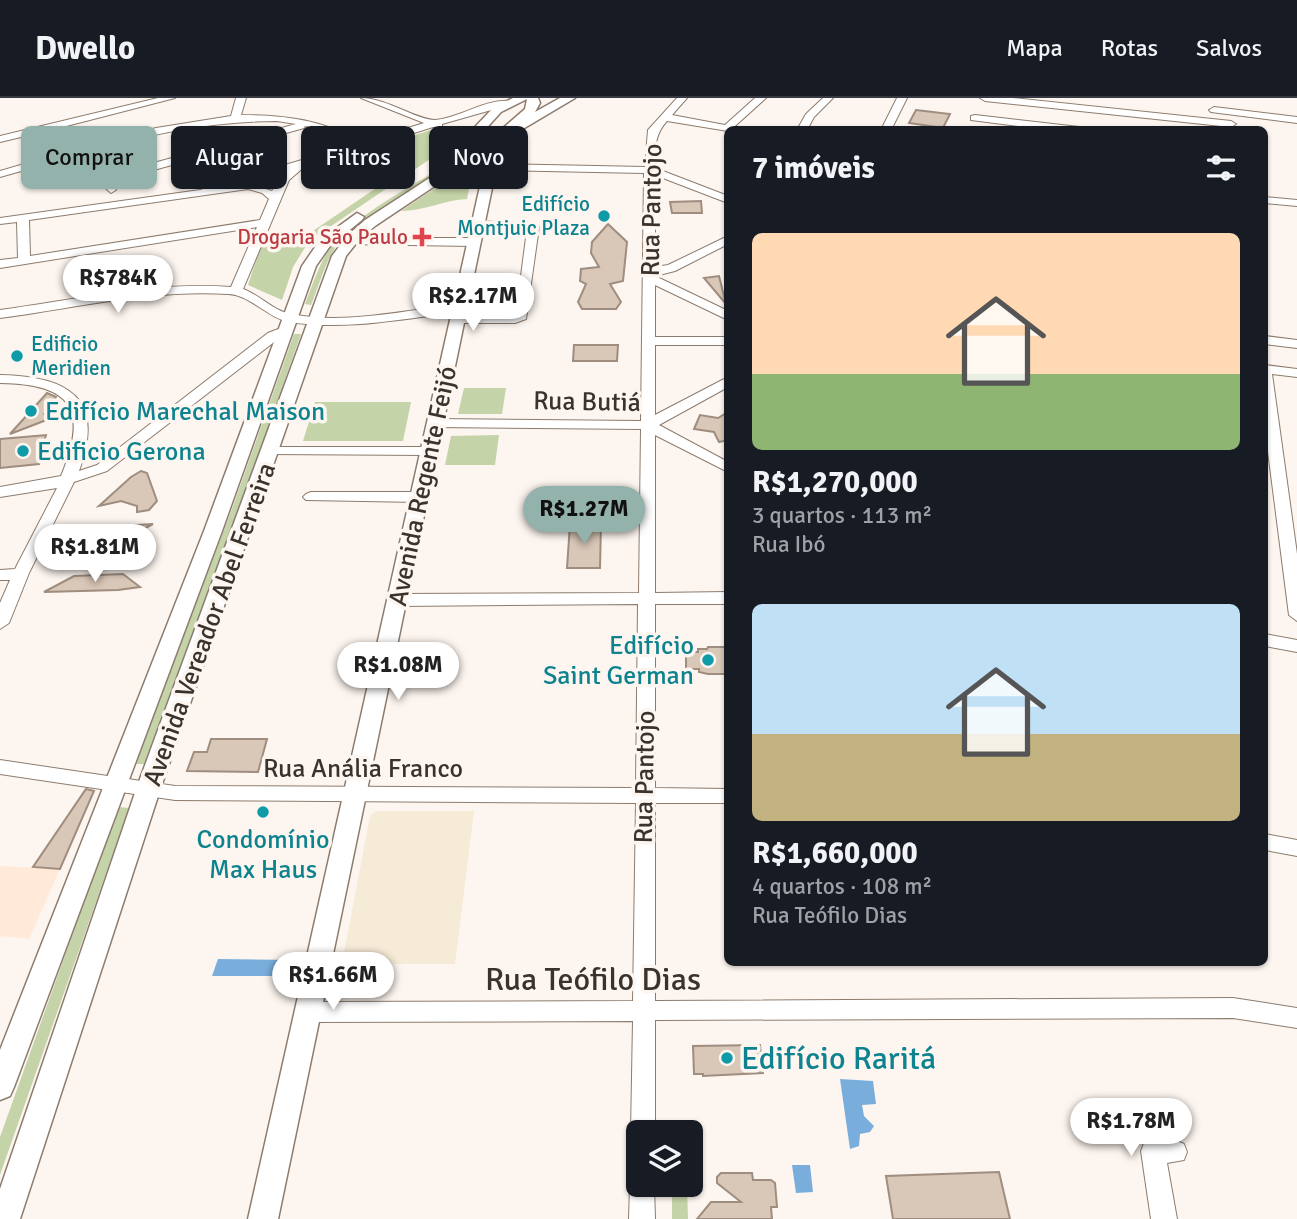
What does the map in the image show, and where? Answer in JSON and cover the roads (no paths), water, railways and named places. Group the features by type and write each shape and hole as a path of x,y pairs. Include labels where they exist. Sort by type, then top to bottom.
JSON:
{"main road":[{"name":"Avenida Vereador Abel Ferreira","path":"0,1087 114,784 214,531 309,266 325,243 359,216 454,154 507,101 522,98"},
{"path":"511,126 530,111 534,103 531,98"},
{"name":"Avenida Vereador Abel Ferreira","path":"517,126 569,98"},
{"path":"496,126 507,101"},
{"name":"Avenida Vereador Abel Ferreira","path":"5,1219 149,788 339,256 348,242 365,226 429,183"},
{"name":"Avenida Regente Feijó","path":"263,1219 486,189"}],"street":[{"path":"51,126 170,98"},
{"path":"234,118 241,98"},
{"path":"366,98 397,108 431,124 452,126"},
{"name":"Rua Pantojo","path":"643,1120 643,796 651,341 651,134 682,98"},
{"path":"735,126 761,98"},
{"path":"804,126 810,116 828,98"},
{"path":"888,126 902,98"},
{"path":"973,126 982,98 1222,126"},
{"path":"1214,98 1215,110"},
{"path":"1224,98 1230,112 1231,126"},
{"path":"415,129 507,101"},
{"path":"1196,108 1297,120"},
{"path":"663,117 724,127"},
{"path":"157,133 234,118 274,119 318,126"},
{"path":"975,118 1045,126"},
{"path":"157,165 309,123"},
{"path":"0,139 21,134"},
{"path":"236,290 262,223 284,178 301,165"},
{"path":"204,191 301,165"},
{"path":"528,167 650,170 724,198"},
{"path":"0,174 21,168"},
{"path":"0,220 248,186 266,191 274,198"},
{"path":"111,189 114,203"},
{"path":"1268,200 1297,202"},
{"path":"23,217 24,260"},
{"path":"0,264 262,223"},
{"path":"0,492 69,480 102,468 288,324 316,319 459,314 515,319 522,316 533,227 478,224"},
{"path":"650,275 671,268 724,241"},
{"path":"348,242 474,242"},
{"path":"650,275 724,314"},
{"path":"0,314 68,305 98,310 122,309 171,291 236,290 288,324"},
{"path":"1268,340 1297,344"},
{"path":"651,341 724,341"},
{"path":"1268,371 1297,373"},
{"path":"0,379 42,382 69,396 76,402 82,422 69,480 0,622"},
{"path":"648,425 724,383"},
{"path":"1268,393 1297,615"},
{"name":"Rua Butiá","path":"435,423 648,425 724,466"},
{"path":"271,451 429,451"},
{"path":"1281,490 1297,480"},
{"path":"311,497 420,497"},
{"path":"0,575 21,574"},
{"path":"398,600 724,598"},
{"path":"1268,641 1297,646"},
{"name":"Rua Anália Franco","path":"0,767 175,793 724,796"},
{"path":"1268,843 1297,848"},
{"name":"Rua Teófilo Dias","path":"308,1012 1233,1008 1297,1018"},
{"path":"1164,1219 1153,1151 1175,1152"},
{"path":"642,1197 642,1219"}],"water":[{"path":"218,959 296,960 292,976 212,976"},
{"path":"840,1079 873,1081 876,1104 862,1105 864,1116 874,1126 870,1132 860,1134 859,1146 850,1149"},
{"path":"792,1165 810,1165 813,1192 796,1193"}],"place":[{"name":"Edifício Montjuic Plaza","path":"604,216"},
{"name":"Drogaria São Paulo","path":"422,237"},
{"name":"Edificio Meridien","path":"17,356"},
{"name":"Edifício Marechal Maison","path":"31,411"},
{"name":"Edificio Gerona","path":"23,451"},
{"name":"Edifício Saint German","path":"708,660"},
{"name":"Condomínio Max Haus","path":"263,812"},
{"name":"Edifício Raritá","path":"727,1058"}]}
